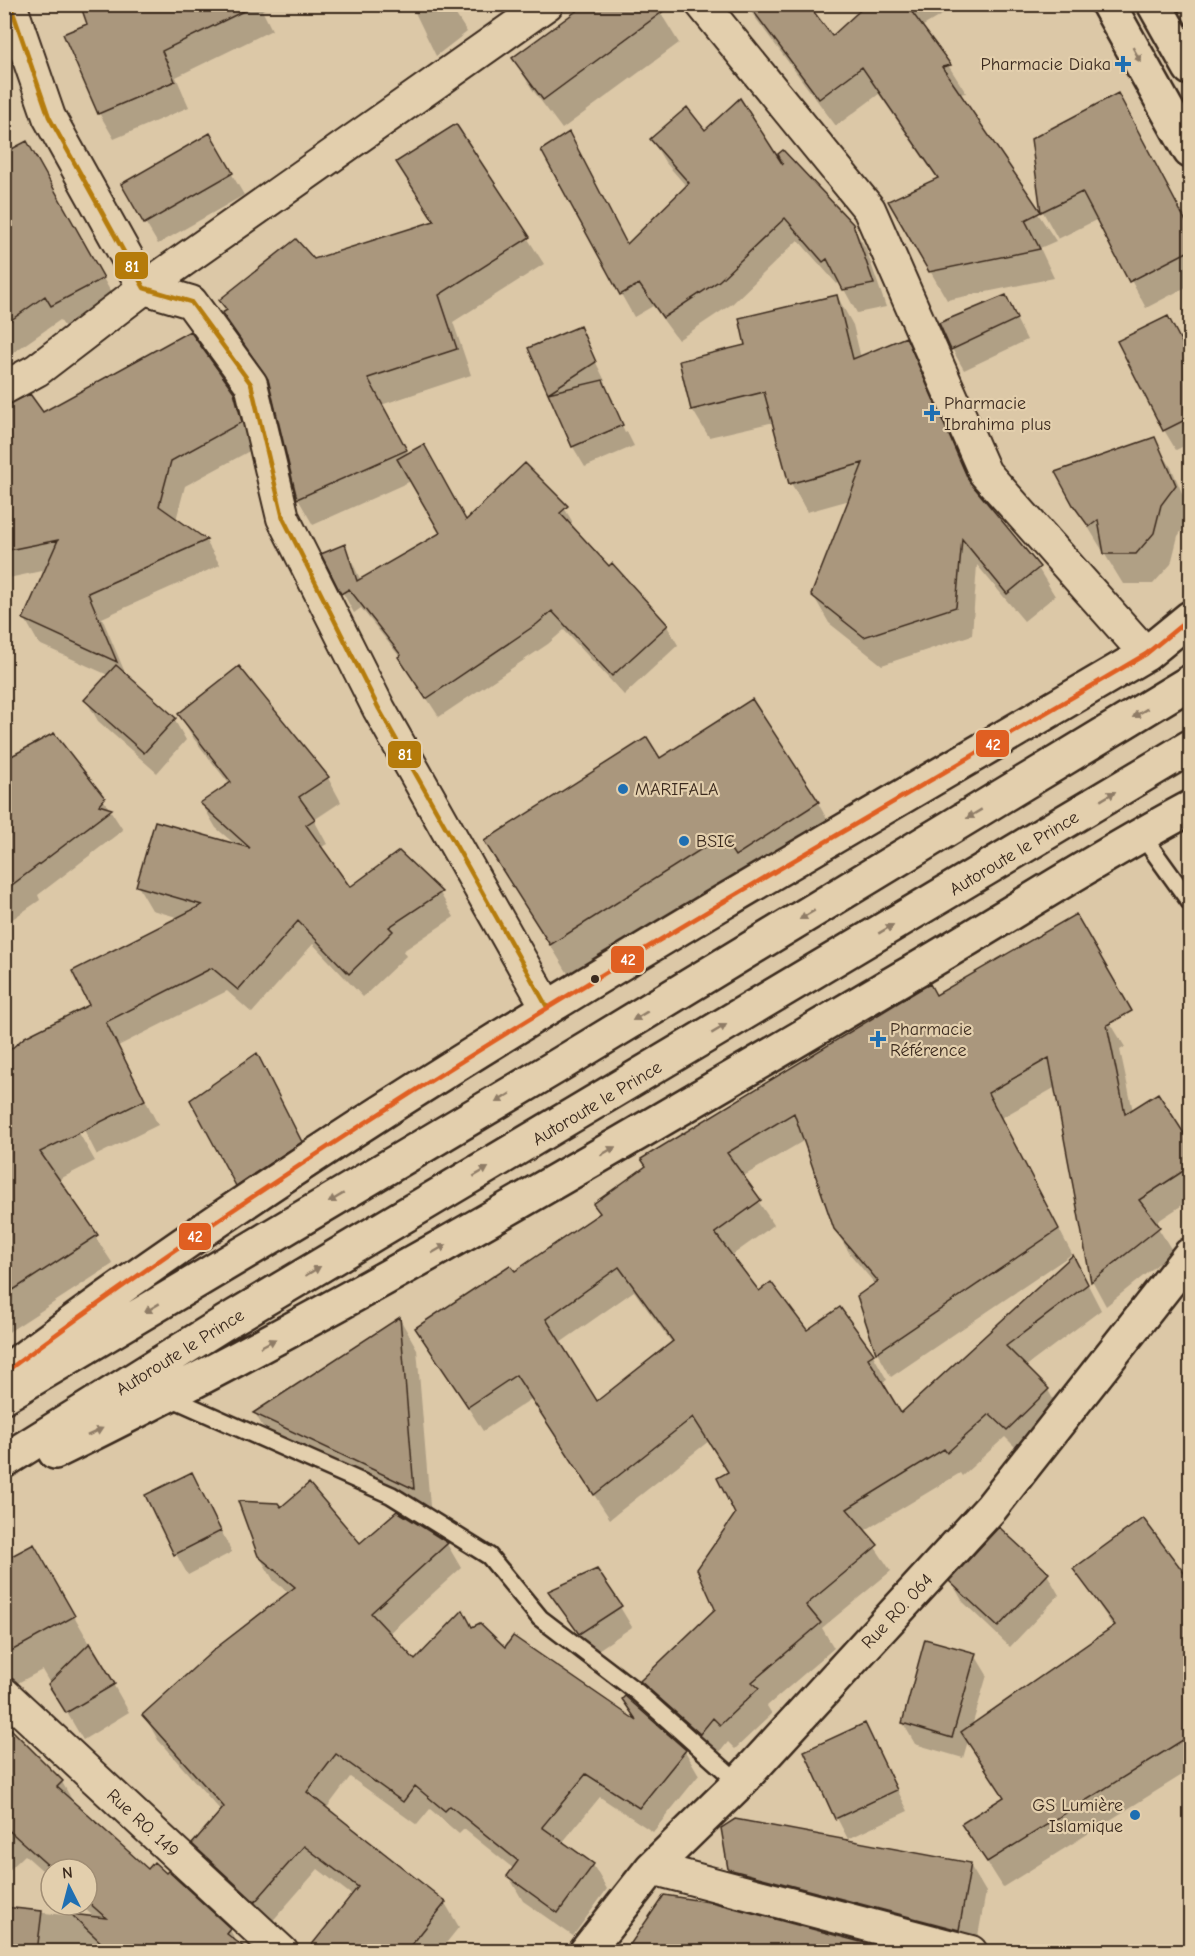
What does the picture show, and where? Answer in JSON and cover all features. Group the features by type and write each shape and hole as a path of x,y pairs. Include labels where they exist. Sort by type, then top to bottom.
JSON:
{"main road":[{"path":"1108,4 1191,151"},
{"path":"1154,4 1191,68"},
{"path":"4,1373 93,1306 170,1254 352,1132 547,1007 1146,654 1191,618"},
{"path":"4,1396 554,1068 1191,682"},
{"name":"Autoroute le Prince","path":"4,1461 226,1322 1191,747"},
{"path":"4,1476 168,1396 415,1264 928,963 1141,834 1191,808"},
{"name":"Rue RO. 064","path":"586,1952 652,1868 739,1783 991,1508 1191,1255"}],"street":[{"path":"10,4 49,117 144,288 191,302 251,384 283,518 379,709 547,1007"},
{"path":"4,388 37,370 144,288 547,4"},
{"path":"702,4 869,209 985,473 1146,654"},
{"name":"Rue RO. 149","path":"4,1694 282,1952"},
{"path":"652,1868 971,1952"}],"lane":[{"path":"1141,834 1191,902"},
{"path":"168,1396 391,1495 489,1556 540,1618 637,1692 739,1783"}],"building":[{"path":"80,4 258,4 162,51 175,81 98,114 63,34 87,24"},
{"path":"586,4 673,4 543,100 512,58"},
{"path":"748,4 808,4 832,36 867,4 906,4 951,65 942,67 1041,212 1025,220 1040,249 929,272 888,201 938,178 862,67 819,99"},
{"path":"1118,93 1191,231 1191,250 1129,282 1082,192 1041,212 1031,139"},
{"path":"740,98 783,165 778,154 783,150 853,224 874,284 843,290 827,259 823,262 785,218 719,281 663,318 639,284 620,295 541,150 569,132 627,244 689,183 650,139 687,107 705,130"},
{"path":"456,124 530,237 439,295 457,349 368,378 407,450 297,499 268,379 222,313 227,310 219,300 296,239 314,259 434,221 396,162"},
{"path":"210,133 233,173 144,224 121,184"},
{"path":"27,141 104,278 51,306 45,296 4,325 4,153"},
{"path":"837,295 853,359 906,337 969,481 1040,567 1007,594 962,539 956,607 864,637 811,595 863,463 789,484 764,392 691,410 679,361 745,345 739,318"},
{"path":"1006,295 1017,319 951,350 939,323"},
{"path":"1168,316 1191,360 1191,417 1163,431 1117,341"},
{"path":"580,326 596,362 548,393 528,348"},
{"path":"190,331 234,392 242,422 171,461 159,506 207,540 88,593 117,662 23,619 58,540 4,551 4,406 30,394 43,412"},
{"path":"603,380 623,425 572,447 548,393"},
{"path":"1155,437 1176,485 1161,505 1154,533 1136,554 1104,554 1098,520 1089,527 1073,505 1055,472"},
{"path":"424,444 466,520 525,463 568,506 560,513 609,566 612,563 668,625 612,676 552,611 537,624 426,699 398,657 401,655 349,589 341,594 321,554 345,544 357,581 440,533 397,459"},
{"path":"116,665 176,718 144,753 84,700"},
{"path":"239,666 329,777 299,797 315,819 306,825 350,887 399,851 442,892 389,927 393,931 349,974 298,921 238,990 212,968 106,1022 145,1100 40,1152 98,1235 4,1296 4,1055 25,1037 89,1005 72,971 202,905 136,886 155,821 250,848 200,803 231,782 178,714"},
{"name":"MARIFALA","path":"752,699 819,802 735,856 722,836 550,945 484,841 647,737 660,758"},
{"path":"54,733 105,798 99,805 112,809 4,891 4,760"},
{"path":"1076,914 1132,1011 1107,1025 1125,1114 1158,1093 1191,1144 1191,1166 1139,1200 1160,1227 1091,1282 1049,1058 988,1093 1059,1229 876,1353 857,1296 878,1281 834,1229 794,1113 727,1153 761,1200 715,1233 759,1291 771,1282 807,1330 840,1307 874,1354 868,1358 901,1413 1073,1255 1088,1284 1006,1346 1049,1389 1007,1430 990,1414 947,1453 944,1449 847,1509 878,1545 806,1605 821,1623 752,1682 759,1688 720,1725 713,1718 700,1734 640,1681 715,1609 697,1569 735,1514 717,1478 728,1472 693,1417 594,1495 516,1375 468,1407 415,1328 510,1265 515,1271 600,1213 593,1204 646,1166 641,1159 919,990 930,984 936,995","holes":["619,1267 673,1341 597,1401 546,1319"]},
{"path":"257,1053 302,1142 236,1186 190,1100"},
{"path":"400,1317 414,1489 253,1413"},
{"path":"192,1472 221,1531 174,1555 145,1495"},
{"path":"309,1483 360,1543 397,1511 448,1543 371,1613 415,1660 463,1610 472,1627 480,1623 505,1647 513,1636 637,1721 622,1699 625,1696 686,1750 639,1808 586,1774 542,1827 594,1864 558,1913 507,1876 518,1861 450,1806 445,1811 415,1786 403,1802 336,1754 307,1792 446,1902 406,1952 306,1952 358,1887 304,1846 255,1902 192,1844 224,1807 142,1715 216,1648 295,1587 258,1556 238,1501 278,1503 281,1507"},
{"path":"1143,1518 1191,1582 1191,1735 987,1862 961,1824 1004,1797 961,1732 1115,1625 1073,1569"},
{"path":"999,1527 1049,1573 998,1627 949,1581"},
{"path":"34,1544 75,1616 4,1655 4,1560"},
{"path":"597,1569 622,1606 579,1634 548,1591"},
{"path":"925,1639 976,1653 952,1738 902,1723"},
{"path":"90,1643 115,1684 66,1713 48,1684"},
{"path":"4,1722 63,1781 57,1787 148,1869 154,1862 166,1873 168,1871 231,1929 227,1934 250,1952 111,1952 74,1917 106,1918 99,1912 99,1857 39,1857 4,1826"},
{"path":"865,1723 897,1790 835,1819 804,1751"},
{"path":"735,1819 971,1863 959,1930 728,1869 721,1828"},
{"path":"664,1895 715,1903 898,1952 625,1952"},
{"path":"4,1907 39,1911 39,1917 41,1917 37,1952 4,1952"}],"transit line":[{"name":"81","path":"10,4 49,117 144,288 191,302 251,384 283,518 379,709 547,1007"},
{"name":"42","path":"4,1373 141,1274 280,1178 421,1087 710,910 1146,654 1190,618"}],"place":[{"name":"Pharmacie Diaka","path":"1123,64"},
{"name":"Pharmacie Ibrahima plus","path":"932,413"},
{"name":"MARIFALA","path":"623,789"},
{"name":"BSIC","path":"684,841"},
{"name":"Pharmacie Référence","path":"878,1039"},
{"name":"GS Lumière Islamique","path":"1135,1815"}]}
